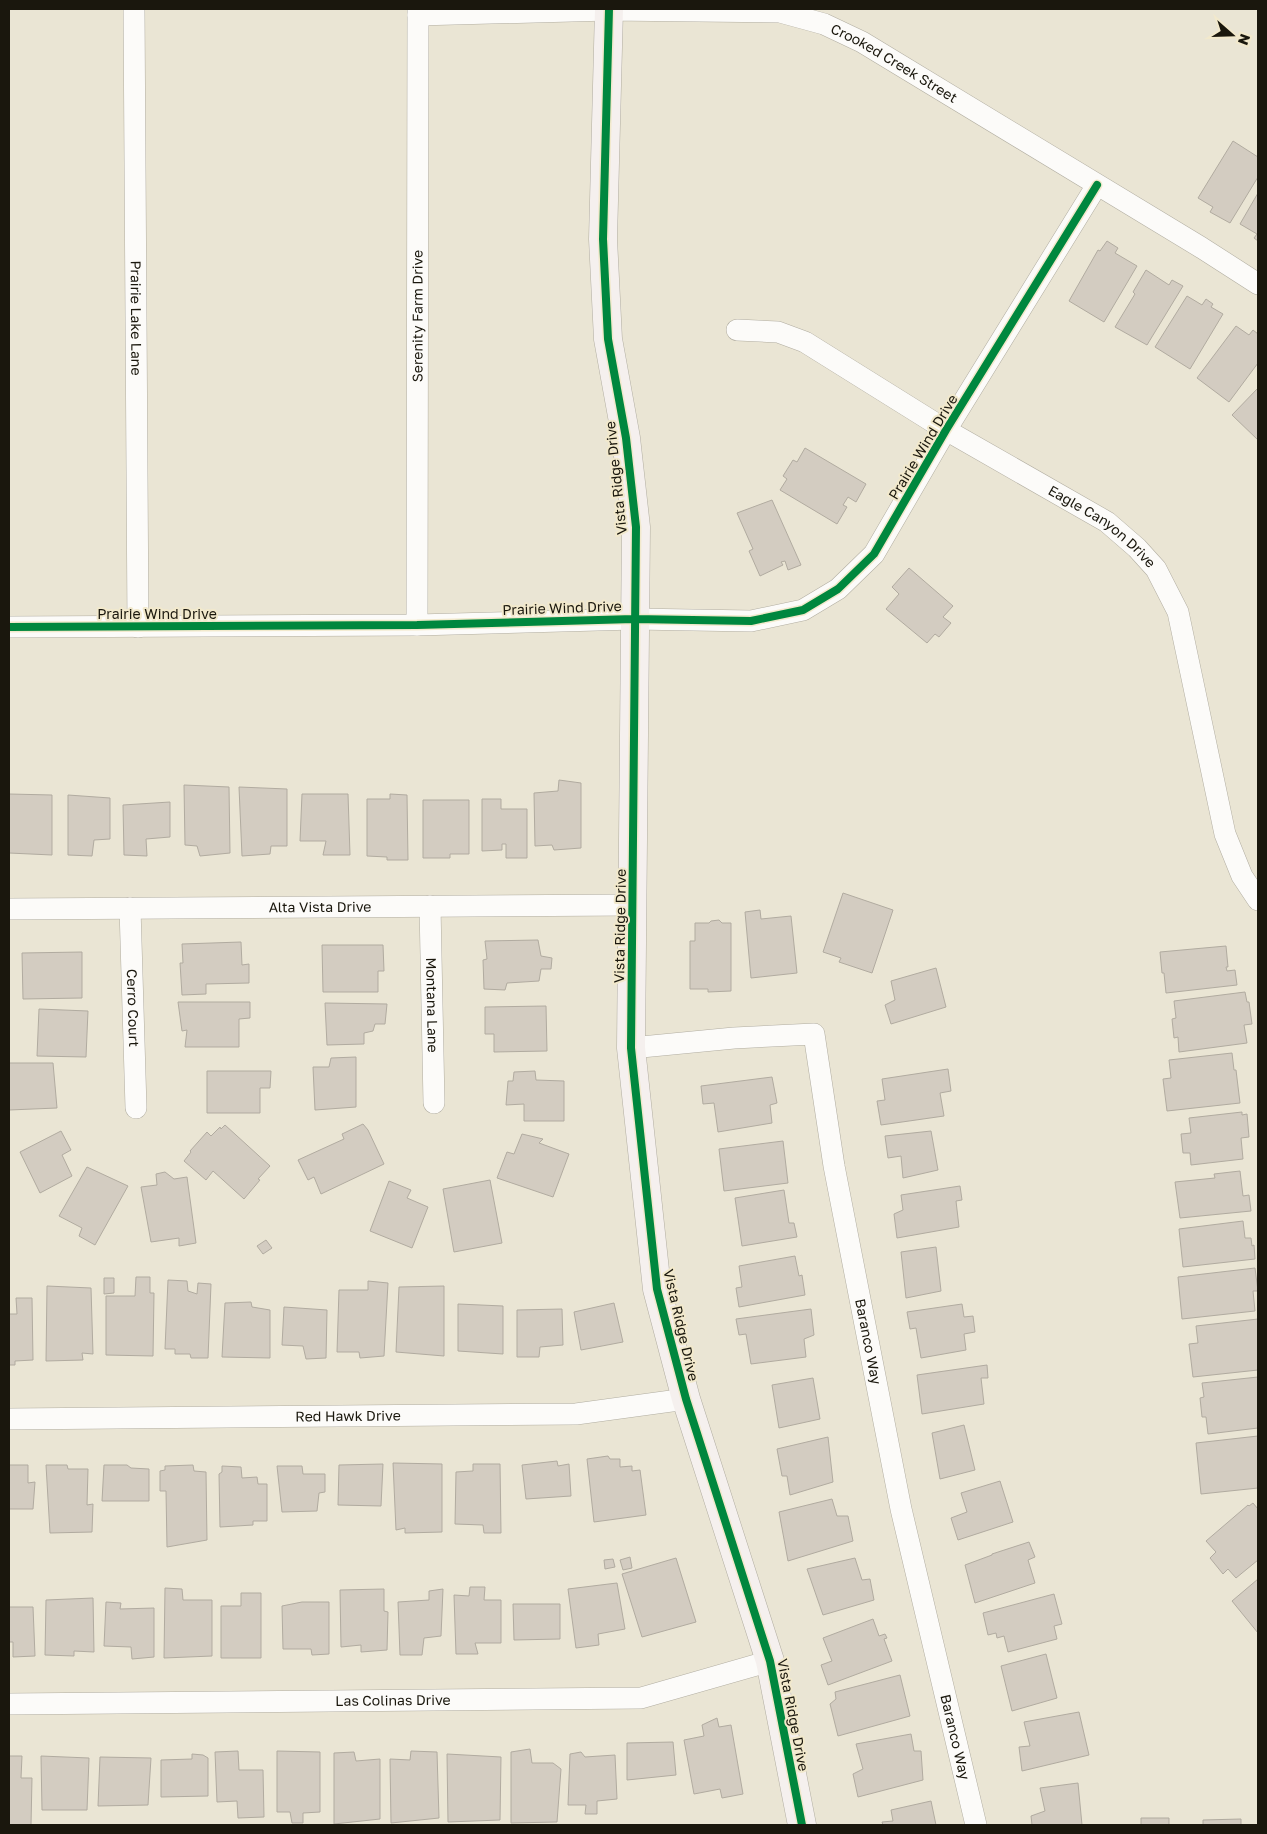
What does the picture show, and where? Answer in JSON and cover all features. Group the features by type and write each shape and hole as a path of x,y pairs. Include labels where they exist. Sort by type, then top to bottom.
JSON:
{"street":[{"name":"Prairie Lake Lane","path":"134,9 138,627"},
{"name":"Crooked Creek Street","path":"418,12 609,9 780,12 824,24 862,42 1202,248 1258,284"},
{"name":"Vista Ridge Drive","path":"609,9 604,248 608,339 626,438 636,527 631,1048 657,1289 686,1399 770,1661 802,1825"},
{"name":"Serenity Farm Drive","path":"417,625 418,12"},
{"name":"Prairie Wind Drive","path":"9,627 417,625 634,619 751,621 803,610 838,590 874,554 946,430 1097,185"},
{"name":"Eagle Canyon Drive","path":"737,330 778,332 805,342 946,430 1107,522 1137,548 1156,569 1178,612 1225,834 1242,876 1258,900"},
{"name":"Alta Vista Drive","path":"9,909 632,905"},
{"name":"Montana Lane","path":"430,906 434,1103"},
{"name":"Cerro Court","path":"130,908 136,1108"},
{"name":"Baranco Way","path":"631,1048 734,1038 814,1034 834,1166 901,1509 976,1825"},
{"name":"Red Hawk Drive","path":"9,1419 576,1414 686,1399"},
{"name":"Las Colinas Drive","path":"9,1704 642,1698 770,1661"}],"building":[{"path":"1233,141 1258,157 1258,177 1230,223 1210,212 1213,207 1198,198"},
{"path":"1258,193 1258,241 1254,238 1257,234 1240,224"},
{"path":"1107,241 1118,248 1115,253 1137,266 1104,322 1069,301 1098,250 1100,251"},
{"path":"1146,270 1169,285 1172,280 1183,286 1147,345 1115,327 1135,294 1133,292"},
{"path":"1187,296 1202,305 1206,299 1213,304 1211,307 1223,314 1190,369 1155,347"},
{"path":"1236,326 1249,335 1253,330 1258,334 1258,363 1229,402 1197,378"},
{"path":"1258,388 1258,440 1232,415"},
{"path":"805,448 866,484 856,502 848,497 843,505 847,507 837,524 780,490 787,479 783,476 793,460 797,462"},
{"path":"772,500 801,565 788,570 785,561 781,562 783,565 760,576 749,551 753,549 737,513"},
{"path":"909,568 953,606 943,617 951,623 939,637 935,634 927,643 886,609 899,594 892,587"},
{"path":"559,780 581,783 581,848 554,850 552,845 535,846 534,793 558,791"},
{"path":"184,785 229,787 230,853 200,856 197,846 185,845"},
{"path":"239,787 287,789 287,846 271,846 270,854 242,856"},
{"path":"9,794 52,795 52,855 9,853"},
{"path":"302,794 348,794 350,855 323,855 326,841 300,841"},
{"path":"390,794 407,795 408,860 387,860 387,857 367,856 367,799 390,799"},
{"path":"68,795 110,798 110,839 94,840 92,856 68,855"},
{"path":"482,799 501,799 501,809 527,809 527,858 506,858 506,844 502,844 502,850 482,851"},
{"path":"423,800 469,800 469,854 450,854 450,858 423,858"},
{"path":"170,802 170,837 146,839 147,856 124,855 123,805"},
{"path":"843,893 893,910 872,973 839,962 841,958 823,952"},
{"path":"760,910 761,919 791,916 797,973 751,978 745,912"},
{"path":"719,920 722,923 731,923 731,991 708,992 708,989 690,989 690,941 695,941 695,923 709,923"},
{"path":"538,940 541,956 552,958 551,969 541,969 539,981 507,983 505,990 484,989 483,960 487,959 485,941"},
{"path":"241,942 242,965 249,964 249,983 206,984 206,994 182,995 180,963 183,963 182,944"},
{"path":"322,945 383,945 384,971 378,971 378,992 323,992"},
{"path":"1226,946 1227,971 1235,970 1237,985 1166,993 1160,952"},
{"path":"82,952 82,998 23,999 22,953"},
{"path":"936,968 946,1007 891,1024 885,1005 895,1000 891,981"},
{"path":"1245,992 1247,1002 1249,1002 1252,1024 1244,1025 1247,1043 1179,1052 1178,1037 1174,1038 1172,1019 1176,1018 1174,1001"},
{"path":"178,1002 250,1002 250,1018 239,1019 239,1047 185,1047 187,1030 182,1031"},
{"path":"325,1003 387,1004 385,1024 375,1024 373,1031 364,1033 364,1044 327,1045"},
{"path":"546,1006 547,1051 494,1052 494,1034 485,1034 485,1007"},
{"path":"39,1009 88,1011 86,1057 37,1056"},
{"path":"1232,1053 1240,1103 1167,1111 1163,1079 1171,1078 1169,1060"},
{"path":"356,1057 356,1107 315,1110 313,1067 329,1067 331,1058"},
{"path":"9,1063 53,1063 57,1108 9,1110"},
{"path":"948,1069 951,1091 940,1093 944,1116 881,1125 877,1101 885,1100 882,1079"},
{"path":"207,1071 271,1071 270,1088 260,1088 260,1113 207,1113"},
{"path":"535,1071 536,1080 564,1081 564,1121 524,1121 524,1104 506,1105 508,1081 513,1081 514,1072"},
{"path":"772,1077 777,1103 770,1105 772,1123 718,1132 714,1103 703,1104 701,1086"},
{"path":"1242,1112 1242,1115 1247,1114 1249,1137 1241,1138 1243,1159 1191,1165 1190,1153 1183,1153 1181,1134 1191,1133 1189,1118"},
{"path":"363,1124 368,1130 384,1164 321,1194 314,1177 308,1180 298,1160 344,1139 342,1134"},
{"path":"225,1125 270,1166 244,1199 213,1171 206,1180 184,1161 190,1151 207,1132 211,1136 220,1127 221,1129"},
{"path":"61,1131 71,1150 62,1155 72,1176 40,1193 20,1152"},
{"path":"931,1131 938,1170 903,1178 901,1156 888,1158 885,1136"},
{"path":"522,1134 543,1139 539,1143 569,1154 553,1197 497,1178 507,1152 514,1154"},
{"path":"783,1141 788,1183 724,1191 719,1149"},
{"path":"87,1167 128,1186 95,1245 79,1236 82,1228 59,1216"},
{"path":"1240,1171 1243,1196 1249,1195 1251,1211 1180,1218 1175,1182 1215,1178 1214,1174"},
{"path":"165,1172 174,1179 187,1177 196,1243 179,1246 179,1238 151,1242 141,1187 157,1185 156,1174"},
{"path":"490,1180 502,1243 454,1252 443,1189"},
{"path":"389,1181 411,1190 407,1198 428,1207 412,1248 370,1231"},
{"path":"960,1186 962,1200 956,1201 959,1227 897,1238 894,1214 903,1210 901,1195"},
{"path":"784,1190 789,1223 794,1223 797,1237 742,1246 735,1198"},
{"path":"1243,1221 1245,1238 1251,1238 1252,1246 1254,1245 1255,1259 1183,1267 1179,1229"},
{"path":"266,1240 272,1248 263,1254 257,1246"},
{"path":"936,1247 941,1291 906,1298 901,1252"},
{"path":"795,1256 799,1276 802,1275 805,1295 739,1307 736,1288 742,1287 739,1266"},
{"path":"1255,1268 1258,1291 1253,1291 1255,1311 1182,1319 1178,1277"},
{"path":"136,1277 150,1277 150,1293 154,1293 153,1356 106,1355 106,1296 135,1296"},
{"path":"104,1278 114,1278 114,1293 104,1294"},
{"path":"168,1280 187,1281 188,1291 197,1294 198,1283 211,1284 208,1358 191,1358 190,1354 175,1354 175,1349 165,1349"},
{"path":"368,1281 388,1283 384,1356 360,1358 359,1352 337,1352 339,1290 368,1290"},
{"path":"47,1286 91,1288 93,1354 82,1353 83,1360 46,1361"},
{"path":"444,1286 444,1356 396,1352 399,1287"},
{"path":"16,1298 32,1298 33,1360 15,1361 15,1365 9,1365 9,1314 17,1314"},
{"path":"251,1302 252,1307 270,1310 270,1358 222,1357 225,1303"},
{"path":"614,1303 623,1342 581,1350 574,1312"},
{"path":"458,1304 503,1306 503,1354 458,1351"},
{"path":"962,1304 964,1317 973,1316 975,1332 964,1334 966,1350 921,1358 916,1328 910,1329 907,1312"},
{"path":"284,1307 327,1310 326,1358 306,1359 303,1346 282,1345"},
{"path":"562,1309 563,1345 540,1347 539,1357 517,1357 517,1310"},
{"path":"811,1309 814,1335 804,1339 806,1357 751,1364 746,1334 739,1335 736,1319"},
{"path":"1258,1319 1258,1370 1193,1377 1189,1344 1198,1343 1196,1326"},
{"path":"987,1365 988,1378 981,1378 984,1404 922,1414 917,1375"},
{"path":"1258,1377 1258,1428 1208,1434 1206,1417 1202,1417 1200,1398 1204,1397 1202,1383"},
{"path":"813,1378 820,1419 779,1428 772,1385"},
{"path":"964,1425 975,1470 940,1479 932,1433"},
{"path":"1258,1436 1258,1488 1201,1494 1196,1443"},
{"path":"828,1437 833,1482 790,1495 787,1476 782,1476 777,1449"},
{"path":"608,1456 610,1459 620,1459 620,1467 632,1466 632,1471 640,1470 646,1515 594,1522 587,1459"},
{"path":"557,1461 558,1466 569,1464 571,1496 526,1499 522,1465"},
{"path":"393,1463 442,1464 442,1532 405,1533 405,1528 396,1530"},
{"path":"383,1464 381,1506 338,1505 339,1465"},
{"path":"473,1464 500,1464 501,1533 484,1533 483,1525 455,1524 456,1472 473,1471"},
{"path":"9,1465 28,1465 28,1483 35,1482 33,1509 9,1509"},
{"path":"46,1465 67,1465 68,1469 88,1469 87,1505 93,1504 92,1532 50,1533"},
{"path":"104,1465 127,1465 131,1468 149,1469 149,1501 102,1501"},
{"path":"193,1465 194,1471 206,1472 207,1540 167,1547 166,1491 160,1491 160,1471 165,1470 165,1466"},
{"path":"222,1466 241,1467 242,1478 257,1477 258,1484 267,1484 267,1521 253,1521 253,1525 220,1527 219,1474 222,1472"},
{"path":"277,1466 302,1466 303,1474 325,1474 325,1492 319,1493 317,1511 282,1512"},
{"path":"1000,1481 1013,1522 958,1540 951,1518 967,1512 961,1493"},
{"path":"832,1499 837,1516 848,1516 853,1541 788,1561 779,1512"},
{"path":"1253,1503 1258,1509 1258,1560 1236,1578 1228,1569 1223,1574 1210,1558 1216,1552 1206,1541 1248,1505"},
{"path":"1029,1542 1035,1557 1028,1560 1035,1583 975,1603 965,1565"},
{"path":"630,1557 632,1568 623,1570 620,1560"},
{"path":"676,1558 696,1622 642,1637 622,1574"},
{"path":"855,1558 862,1580 870,1579 874,1600 823,1615 807,1569"},
{"path":"613,1559 615,1567 605,1569 604,1560"},
{"path":"1258,1579 1258,1633 1232,1601"},
{"path":"617,1583 625,1629 598,1634 599,1645 576,1648 568,1589"},
{"path":"470,1587 485,1587 484,1600 501,1600 501,1643 475,1643 478,1654 456,1654 454,1595 469,1596"},
{"path":"165,1588 182,1589 183,1600 212,1600 212,1656 164,1658"},
{"path":"384,1589 384,1611 388,1612 387,1650 361,1652 361,1645 341,1647 340,1590"},
{"path":"443,1589 441,1636 424,1638 422,1655 400,1655 398,1602 429,1600 429,1591"},
{"path":"241,1593 261,1593 261,1658 221,1658 221,1606 241,1606"},
{"path":"1054,1594 1062,1624 1054,1626 1057,1639 1008,1652 1004,1636 997,1638 996,1633 988,1635 983,1613"},
{"path":"93,1598 94,1652 74,1651 74,1656 45,1655 46,1600"},
{"path":"106,1602 121,1603 120,1609 154,1608 154,1657 132,1659 131,1647 104,1646"},
{"path":"302,1602 329,1602 329,1654 312,1655 311,1649 283,1649 282,1606"},
{"path":"513,1604 560,1604 560,1639 514,1640"},
{"path":"9,1607 33,1607 35,1656 13,1657 13,1642 9,1642"},
{"path":"873,1619 879,1636 885,1634 887,1638 884,1639 892,1661 828,1685 821,1665 832,1661 823,1638"},
{"path":"1046,1654 1057,1698 1012,1711 1001,1666"},
{"path":"900,1675 910,1716 838,1736 830,1704 836,1699 835,1692"},
{"path":"1079,1712 1089,1755 1022,1771 1019,1747 1030,1746 1024,1722"},
{"path":"717,1718 719,1727 731,1725 743,1794 722,1798 720,1789 694,1794 684,1740 704,1736 702,1725"},
{"path":"911,1734 914,1751 921,1751 923,1780 858,1797 853,1774 863,1769 856,1744"},
{"path":"673,1742 676,1775 627,1780 627,1743"},
{"path":"530,1749 532,1763 553,1763 561,1769 557,1822 511,1823 511,1752"},
{"path":"238,1751 239,1770 263,1770 264,1817 238,1818 237,1801 217,1802 215,1752"},
{"path":"277,1751 320,1752 320,1812 303,1813 303,1823 292,1823 290,1812 277,1812"},
{"path":"411,1751 437,1752 439,1818 391,1823 390,1759 410,1760"},
{"path":"354,1752 356,1761 380,1759 380,1819 334,1824 334,1753"},
{"path":"581,1752 585,1757 615,1755 617,1799 597,1801 597,1814 585,1814 586,1805 568,1805 570,1754"},
{"path":"192,1754 203,1755 208,1758 208,1796 161,1797 161,1760 192,1759"},
{"path":"447,1754 501,1757 500,1820 448,1822"},
{"path":"9,1756 22,1756 21,1778 32,1778 31,1825 9,1825"},
{"path":"41,1756 89,1758 87,1810 42,1810"},
{"path":"100,1757 151,1758 148,1805 98,1806"},
{"path":"1078,1783 1082,1825 1032,1825 1031,1816 1045,1811 1040,1788"},
{"path":"931,1801 936,1825 883,1825 882,1822 893,1821 891,1810"},
{"path":"1141,1818 1169,1818 1169,1825 1141,1825"},
{"path":"1241,1819 1241,1825 1203,1825 1203,1820"}],"cycle path":[{"path":"609,9 603,239 608,339 626,438 636,527 631,1048 657,1289 686,1399 770,1661 802,1825"},
{"path":"9,627 417,625 634,619 751,621 803,610 838,589 874,554 946,430 1097,185"}]}
